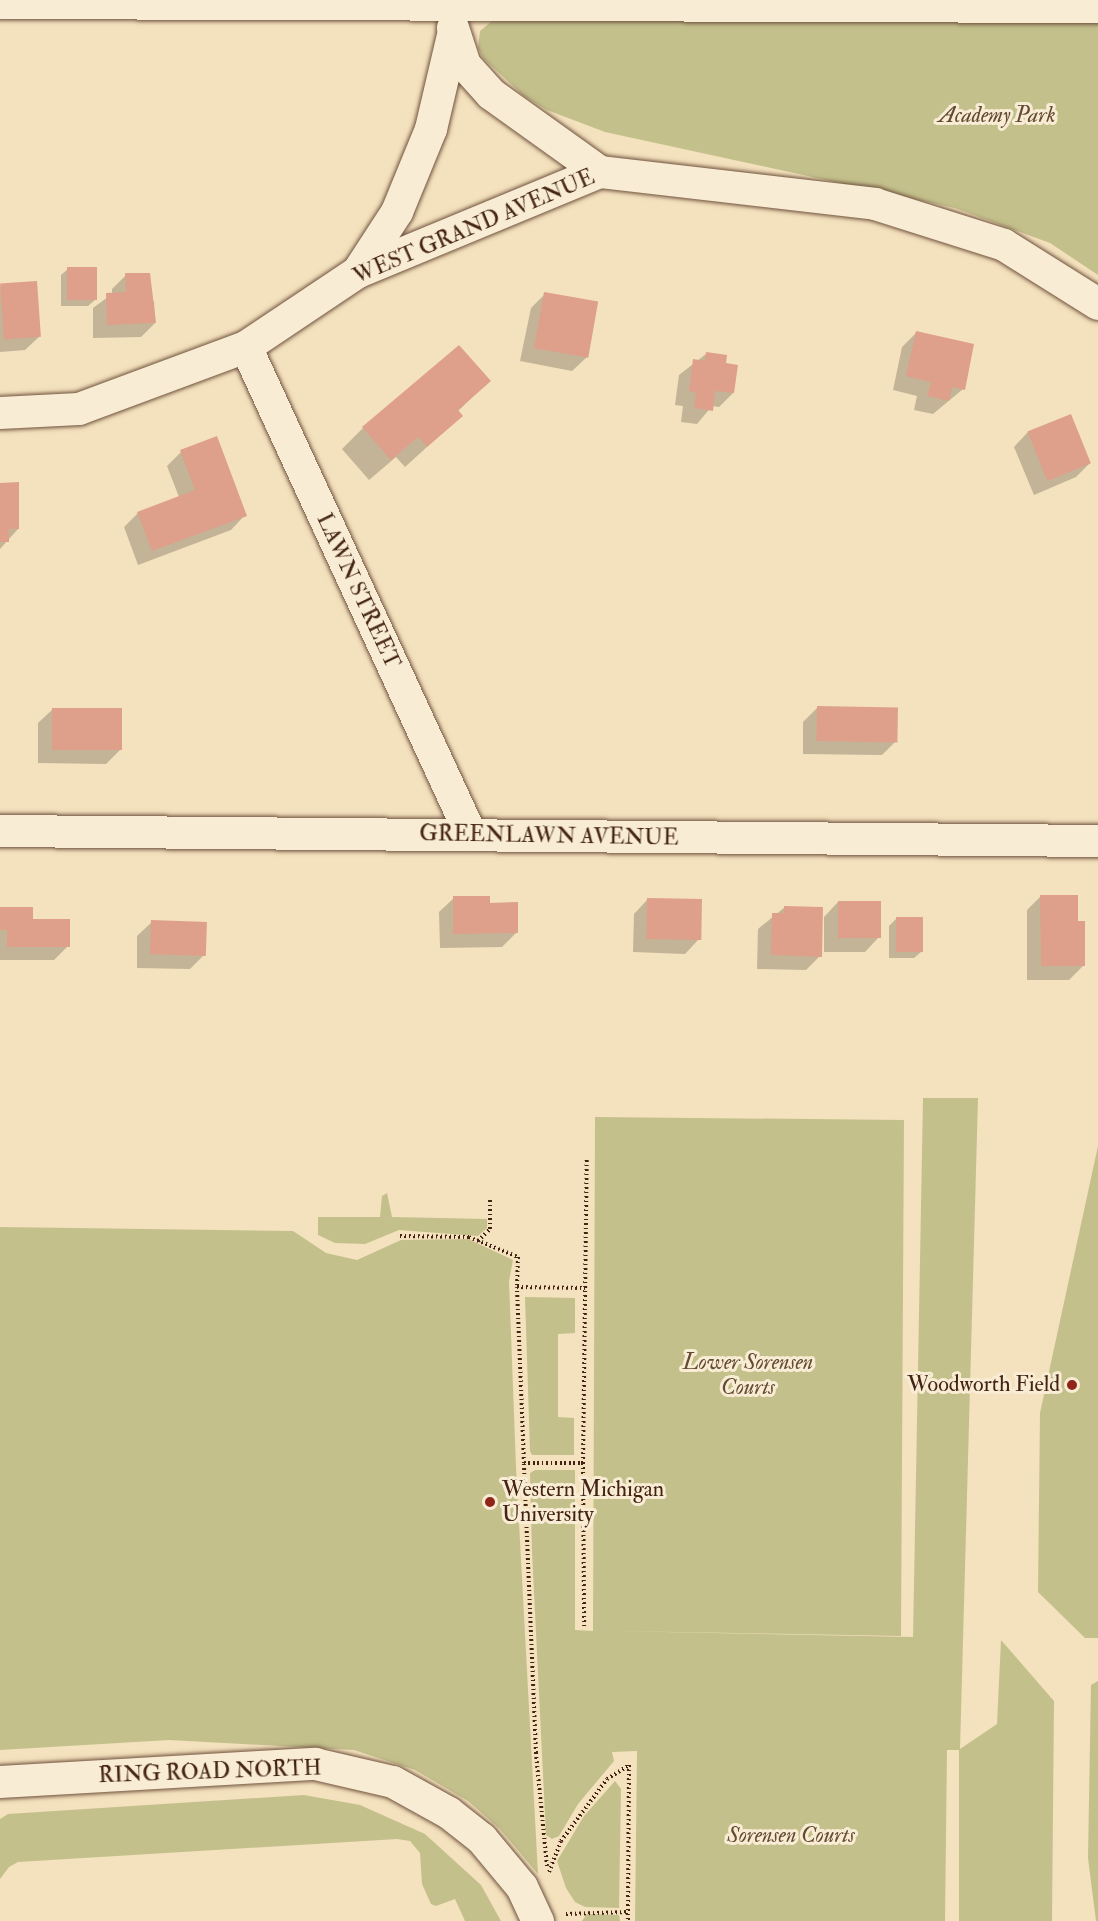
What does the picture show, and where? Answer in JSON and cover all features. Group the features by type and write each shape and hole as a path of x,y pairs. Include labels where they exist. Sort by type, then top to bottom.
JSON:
{"street":[{"path":"4,2 909,4 1098,7"},
{"path":"358,272 397,212 427,139 453,35 453,2"},
{"path":"453,35 465,65 491,94 600,172"},
{"name":"WEST GRAND AVENUE","path":"0,413 78,409 246,347 358,272 600,172 875,204 1004,245 1098,304"},
{"name":"LAWN STREET","path":"246,347 471,835"},
{"name":"GREENLAWN AVENUE","path":"0,831 1098,841"},
{"name":"RING ROAD NORTH","path":"0,1782 315,1764 393,1782 448,1812 482,1839 522,1887 552,1917"}],"path":[{"path":"584,1626 583,1463 587,1157"},
{"path":"478,1241 490,1229 490,1200"},
{"path":"400,1236 469,1237 518,1257 517,1287 524,1463 542,1842 549,1873 561,1841 607,1779 629,1765 627,1921"},
{"path":"517,1287 585,1288"},
{"path":"524,1463 583,1463"},
{"path":"552,1917 628,1912"}],"green space":[{"name":"Academy Park","path":"498,16 1098,17 1098,275 1050,243 955,208 605,132 547,110 524,96 484,59 478,48 480,31"},
{"path":"923,1098 978,1098 960,1749 997,1724 1001,1640 1054,1701 1052,1921 959,1921 959,1750 947,1750 945,1921 635,1921 637,1751 612,1752 614,1761 578,1804 559,1836 552,1839 546,1835 530,1473 535,1470 575,1470 575,1630 593,1631 595,1117 904,1120 901,1636 613,1631 913,1637"},
{"name":"Woodworth Field","path":"1098,1146 1098,1638 1085,1638 1038,1592 1040,1413"},
{"path":"387,1193 392,1217 487,1219 487,1228 478,1236 399,1230 365,1244 335,1243 318,1235 318,1217 380,1217 382,1196"},
{"path":"0,1227 293,1231 326,1253 357,1260 401,1240 468,1239 513,1260 509,1281 516,1467 538,1874 499,1828 468,1801 415,1770 354,1750 169,1740 0,1750"},
{"path":"525,1297 575,1298 575,1333 558,1334 558,1417 574,1418 574,1455 532,1455 530,1451"},
{"path":"1098,1681 1098,1921 1096,1921 1088,1858 1091,1685"},
{"path":"615,1781 621,1789 619,1908 585,1907 575,1902 566,1888 557,1861 584,1816"},
{"path":"304,1795 360,1805 425,1834 481,1885 501,1921 465,1921 455,1899 436,1906 431,1904 422,1884 420,1853 410,1841 397,1839 18,1862 9,1867 0,1879 0,1819 8,1814"},
{"path":"587,1914 619,1915 620,1921 582,1921"}],"building":[{"path":"67,267 97,267 97,300 67,300"},
{"path":"125,273 150,273 156,323 107,325 106,293 126,292"},
{"path":"37,281 41,337 4,339 0,284"},
{"path":"544,292 598,302 588,358 534,348"},
{"path":"916,331 974,344 965,390 952,387 949,401 927,396 931,382 906,376"},
{"path":"459,345 491,381 458,410 463,416 427,447 418,437 391,460 362,427"},
{"path":"706,352 727,355 726,363 738,365 734,393 715,391 713,411 694,408 696,392 689,391 693,359 705,361"},
{"path":"1071,414 1091,463 1047,481 1027,432"},
{"path":"217,436 247,516 152,551 137,512 195,490 180,450"},
{"path":"19,482 19,529 9,529 9,542 0,542 0,483"},
{"path":"817,706 898,707 897,742 816,741"},
{"path":"52,708 122,708 122,750 52,750"},
{"path":"1040,895 1078,895 1078,921 1085,921 1085,966 1041,966"},
{"path":"453,896 490,896 490,903 518,902 518,933 453,934"},
{"path":"647,898 702,899 701,940 646,939"},
{"path":"838,901 881,901 881,938 838,938"},
{"path":"784,906 823,907 822,957 771,955 772,913 784,913"},
{"path":"0,907 33,907 33,919 70,919 70,947 7,947 7,930 0,930"},
{"path":"896,917 923,917 923,952 896,952"},
{"path":"151,920 207,922 206,956 150,954"}],"place":[{"name":"Woodworth Field","path":"1072,1385"},
{"name":"Western Michigan University","path":"490,1502"}],"park label":[{"name":"Lower Sorensen Courts","path":"748,1374"},
{"name":"Sorensen Courts","path":"791,1836"}]}
